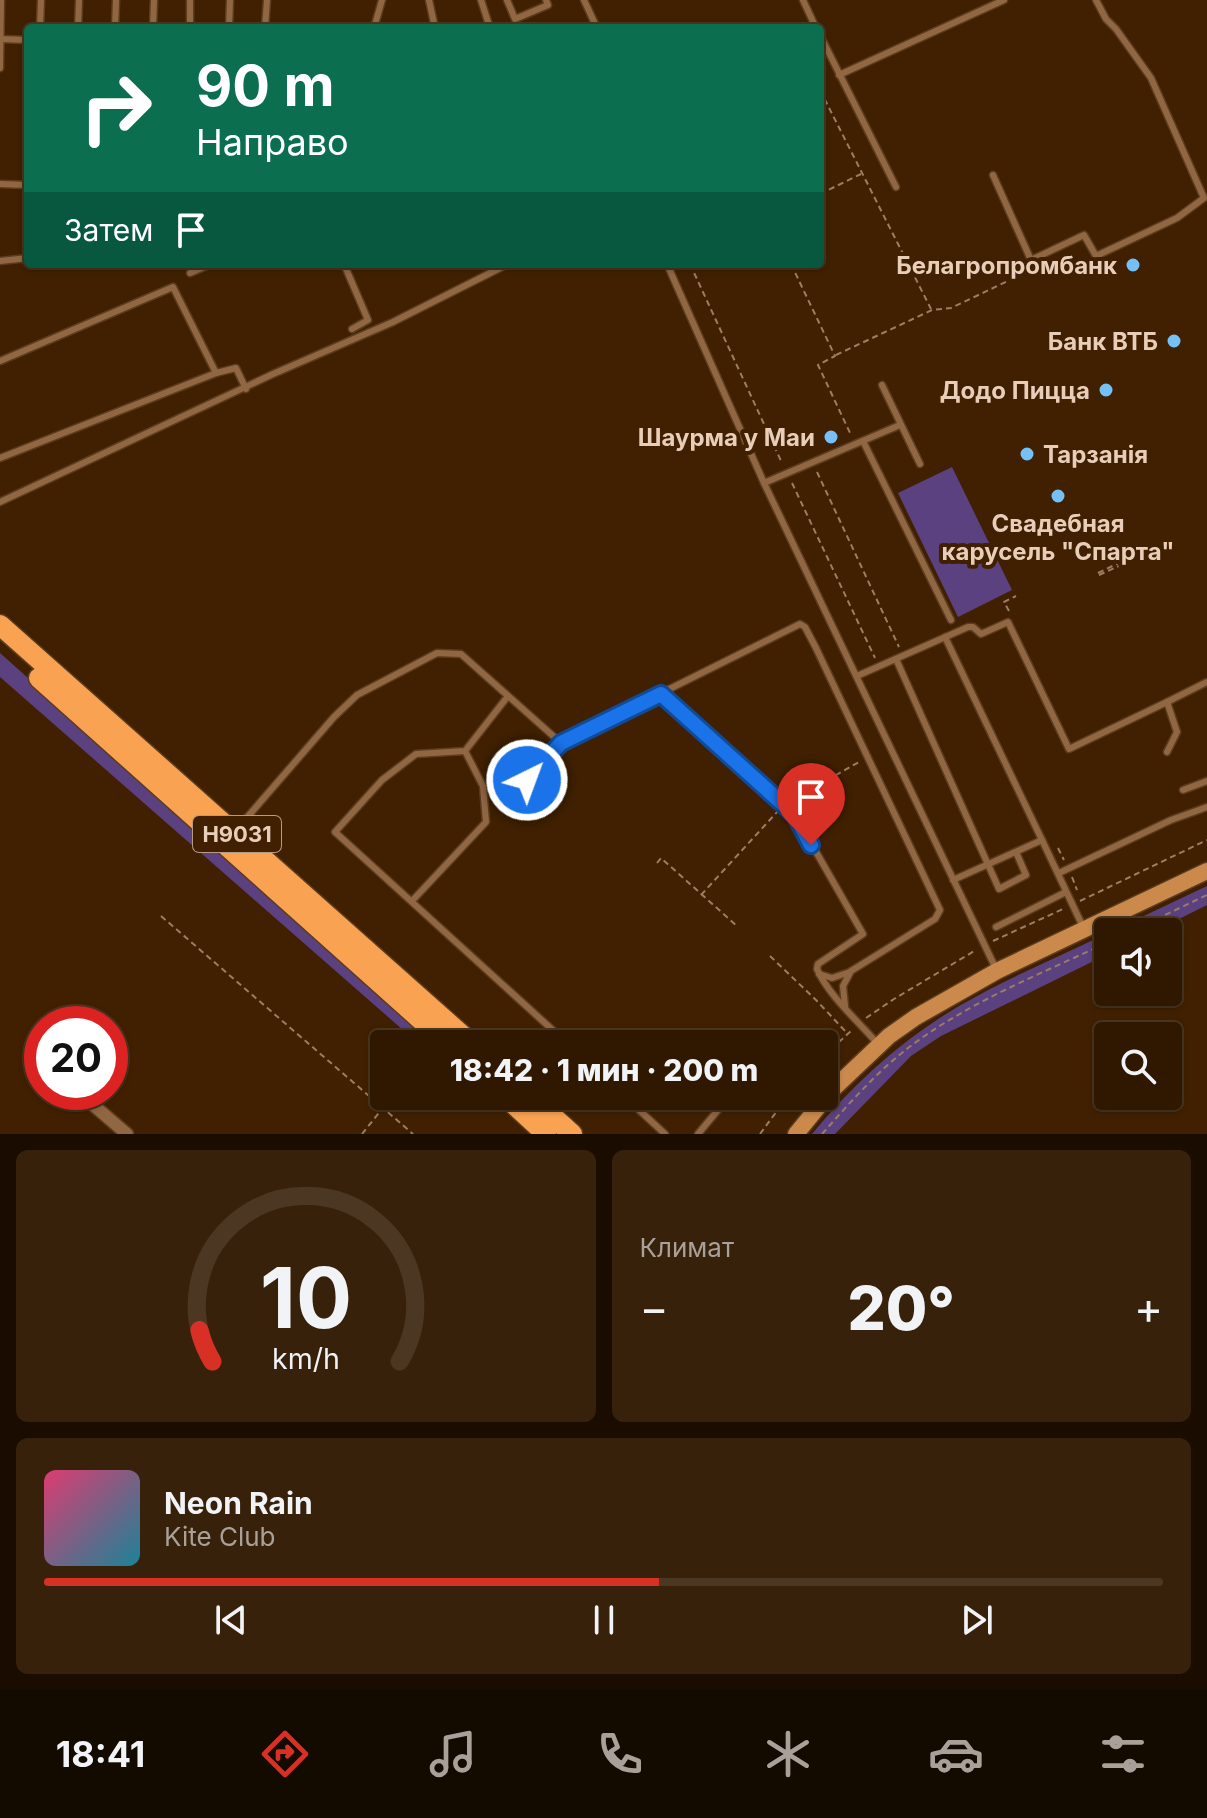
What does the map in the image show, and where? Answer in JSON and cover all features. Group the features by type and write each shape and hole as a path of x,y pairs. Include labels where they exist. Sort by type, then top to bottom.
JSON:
{"main road":[{"name":"Н9031","path":"0,625 433,1030"},
{"name":"Н9031","path":"0,643 456,1030"},
{"path":"796,1134 832,1090 879,1045 916,1017 997,971 1207,871"},
{"path":"520,1110 546,1134"},
{"path":"545,1110 572,1134"}],"street":[{"path":"99,1110 127,1134"}],"lane":[{"path":"0,68 1,0"},
{"path":"40,24 41,0"},
{"path":"78,24 79,0"},
{"path":"115,24 116,0"},
{"path":"153,24 154,0"},
{"path":"190,0 190,24"},
{"path":"229,24 230,0"},
{"path":"265,24 267,0"},
{"path":"375,24 382,0"},
{"path":"429,0 434,24"},
{"path":"481,0 489,24"},
{"path":"507,0 515,19 548,5 546,0"},
{"path":"584,0 595,24"},
{"path":"803,0 814,24"},
{"path":"839,75 1004,0"},
{"path":"993,175 1031,260 1084,235 1096,256 1177,218 1204,198 1151,78 1106,19 1096,0"},
{"path":"0,39 24,40"},
{"path":"824,43 896,187"},
{"path":"0,184 24,185"},
{"path":"0,261 24,258"},
{"path":"190,273 202,268"},
{"path":"346,268 368,320 352,329"},
{"path":"0,502 273,374 393,322 500,268"},
{"path":"669,268 764,483 997,971"},
{"path":"0,361 173,287 216,373"},
{"path":"0,458 216,373 236,368 246,389"},
{"path":"882,385 920,464"},
{"path":"764,483 900,425"},
{"path":"863,441 951,620"},
{"path":"857,676 968,627 978,629 981,634 1008,622 1069,749 1207,682"},
{"path":"510,799 561,743 800,624 810,638 940,910 935,919 851,971 832,978 819,974"},
{"path":"945,637 1084,929"},
{"path":"229,837 357,695 437,653 461,654 561,743"},
{"path":"899,657 999,889 1026,875 1016,852"},
{"path":"661,694 795,815 863,934 818,964 819,974 827,989 879,1045"},
{"path":"508,696 465,751 416,754 382,780 335,832 553,1030"},
{"path":"1167,702 1177,732 1167,752"},
{"path":"412,901 486,822 483,786 465,751"},
{"path":"1183,790 1207,781"},
{"path":"1059,873 1171,820 1207,807"},
{"path":"953,880 1042,840"},
{"path":"996,927 1066,892"},
{"path":"845,1006 843,986 851,971"},
{"path":"639,1110 665,1134"},
{"path":"698,1134 718,1110"}],"path":[{"path":"824,98 932,310"},
{"path":"824,192 861,174"},
{"path":"835,356 932,310 951,308 1042,264"},
{"path":"951,308 955,315"},
{"path":"813,462 899,657"},
{"path":"1099,574 1140,554"},
{"path":"1008,622 1012,618 1004,602 1016,596"},
{"path":"701,895 784,804 867,757"},
{"path":"838,1043 894,999 985,945 1207,840"},
{"path":"657,863 661,858 737,926"},
{"path":"1159,918 1207,895"},
{"path":"161,916 370,1098"},
{"path":"822,1134 878,1073 905,1050 980,1004 1094,949"},
{"path":"770,956 848,1034"},
{"path":"362,1134 382,1110"},
{"path":"384,1110 410,1133"},
{"path":"760,1134 778,1110"}],"shaded area":[{"path":"952,467 1012,590 958,617 898,493"},
{"path":"0,653 423,1030 403,1030 0,677"},
{"path":"1207,886 1207,905 1181,918 1140,918"},
{"path":"1094,940 1094,961 941,1036 911,1056 835,1134 812,1134 880,1063 938,1019 996,986"}],"place":[{"name":"Белагропромбанк","path":"1133,265"},
{"name":"Банк ВТБ","path":"1174,341"},
{"name":"Додо Пицца","path":"1106,390"},
{"name":"Шаурма у Маи","path":"831,437"},
{"name":"Тарзанія","path":"1027,454"},
{"name":"Свадебная карусель \"Спарта\"","path":"1058,496"}],"route":[{"path":"527,780 561,743 661,694 795,815 811,845"}]}
